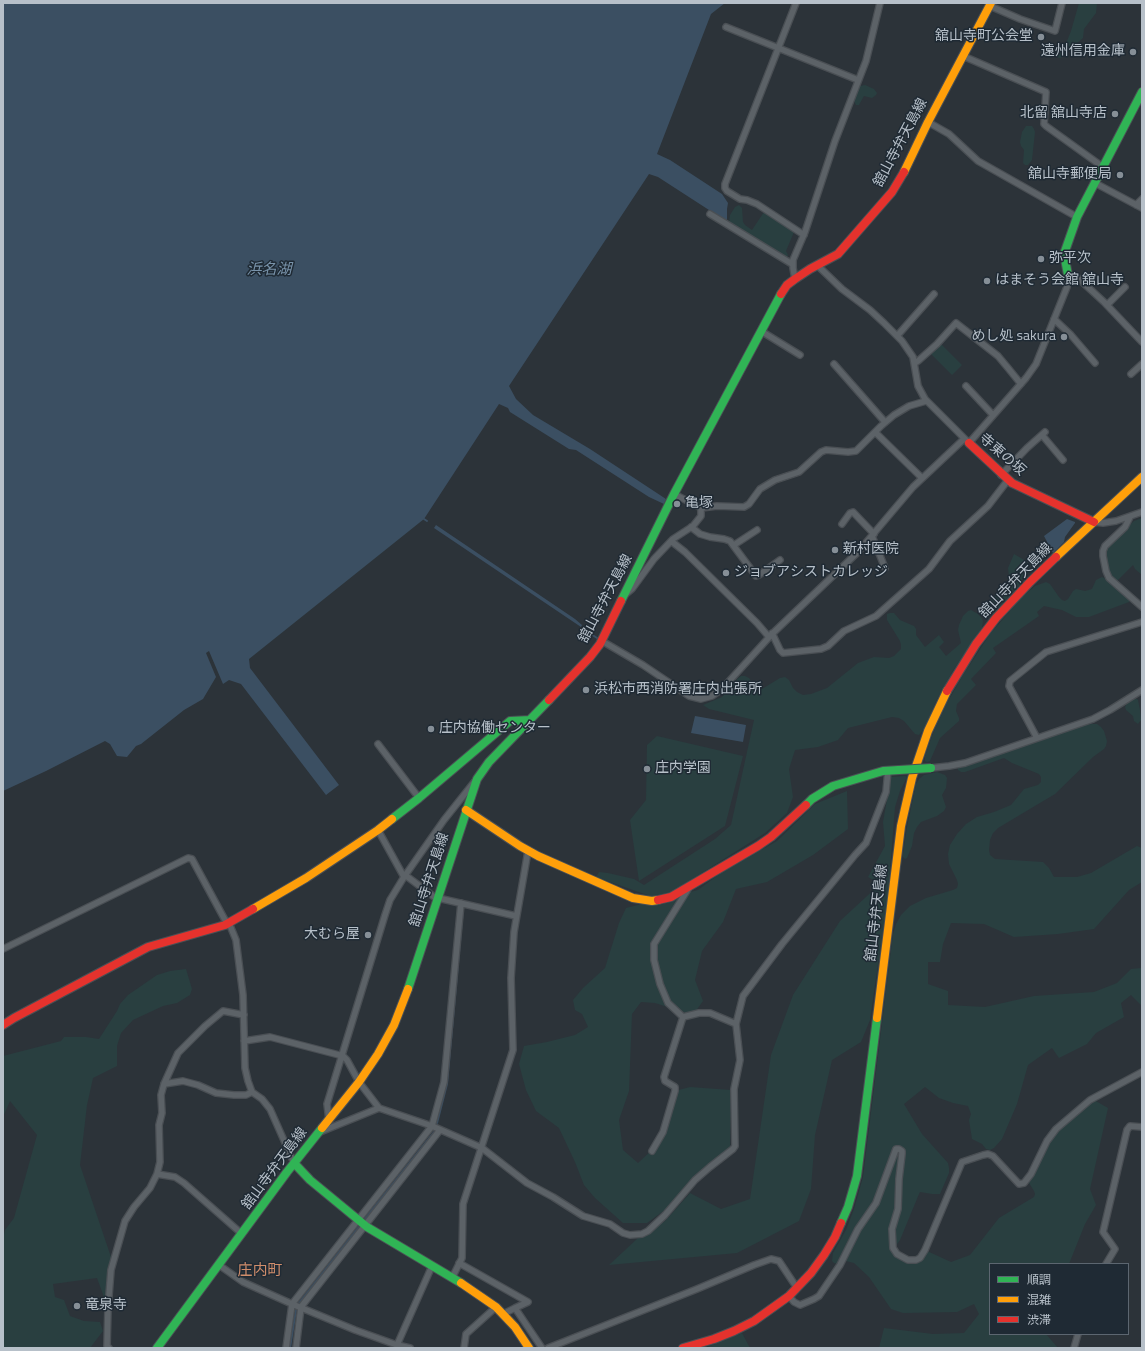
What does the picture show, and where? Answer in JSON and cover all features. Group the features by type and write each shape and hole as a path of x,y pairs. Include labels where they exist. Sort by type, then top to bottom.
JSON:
{"main road":[{"name":"舘山寺弁天島線","path":"157,1348 294,1163 359,1082 386,1040 400,1010 477,779 489,762 590,657 602,641 624,595 644,565 674,494 784,289 795,279 817,265 833,258 843,250 892,192 902,176 928,122 990,4"},
{"path":"1068,275 1064,254 1077,217 1142,92"},
{"name":"寺東の坂","path":"966,441 1001,475 1018,487 1094,522"},
{"name":"舘山寺弁天島線","path":"683,1348 714,1339 744,1326 772,1309 789,1296 811,1273 830,1246 845,1217 854,1187 900,832 908,794 922,746 950,686 986,631 1022,590 1142,477"},
{"path":"3,1025 148,947 229,923 306,878 378,830 510,722 530,720"},
{"path":"466,810 528,851 639,900 652,901 665,899 765,842 812,799 822,792 845,781 888,770 932,768"},
{"path":"294,1163 310,1180 362,1223 452,1278 496,1307 515,1327 529,1348"}],"street":[{"path":"796,3 725,184 725,188 727,191 740,199 757,204 804,235"},
{"path":"795,279 792,264 804,235 834,140 869,50 880,3"},
{"path":"990,4 1020,19 1055,31 1062,3"},
{"path":"726,27 858,80"},
{"path":"963,56 1046,92 1044,124 1103,166"},
{"path":"928,122 950,134 978,161 1077,217"},
{"path":"1095,183 1142,208"},
{"path":"1136,205 1142,199"},
{"path":"710,214 792,264"},
{"path":"817,265 842,289 870,310 897,336 910,352 915,363 918,362 937,344 956,323 998,356 1021,384"},
{"path":"602,641 643,665 689,696 700,699 712,696 717,693 770,635 858,552 910,490 966,441 993,415 1021,384 1030,373 1038,359 1067,287 1068,275 1078,278 1107,305 1142,342"},
{"path":"1107,305 1125,287"},
{"path":"897,336 934,294"},
{"path":"1054,319 1071,334 1095,363"},
{"path":"761,331 800,355"},
{"name":"寺東の坂","path":"915,363 918,386 926,401 966,441"},
{"path":"834,364 885,422"},
{"path":"1131,374 1142,364"},
{"path":"966,386 993,415"},
{"path":"674,494 701,508 717,506 744,507 749,504 760,489 775,480 799,472 821,452 826,450 848,452 856,451 885,422 902,410 926,401"},
{"path":"875,432 922,478"},
{"path":"1001,475 1024,451 1044,434 1063,460"},
{"path":"671,541 685,552 770,635 780,650 783,652 822,649 828,646 844,631 876,616 929,569 950,541 988,506 1008,480"},
{"path":"644,565 654,558 671,541 691,528 701,516 701,508"},
{"path":"842,524 850,513 854,512 873,535 885,568"},
{"path":"1094,522 1109,522 1130,517 1142,512"},
{"path":"1130,517 1125,526 1105,546 1103,556 1106,571 1110,578 1142,607"},
{"path":"691,528 700,534 727,540 734,545 756,576 780,560"},
{"path":"734,545 757,530"},
{"path":"1037,738 1009,686 1010,681 1046,652 1142,622"},
{"path":"932,768 950,766 965,762 1101,715 1142,690"},
{"path":"378,744 419,798"},
{"path":"244,1041 270,1037 343,1056 347,1060 359,1082 379,1108 432,1126 482,1148 527,1183 583,1216 610,1224 623,1233 630,1235 642,1234 648,1231 665,1215 695,1180 730,1152 735,1146 734,1088 740,1060 736,1024 743,996 855,854 866,843 886,792 888,770"},
{"path":"329,1120 328,1104 387,907 404,876 444,820 477,779"},
{"path":"378,830 404,876 438,898 516,916"},
{"path":"452,1278 462,1258 463,1204 513,1050 511,978 516,916 528,851"},
{"path":"3,949 188,858 192,859 225,920 229,923 236,940 243,995 245,1068 252,1092 262,1099 270,1110 294,1163"},
{"path":"684,1016 668,1003 660,984 654,960 654,944 691,885"},
{"path":"296,1348 301,1308 432,1126 444,1082 461,903"},
{"path":"109,1348 107,1346 111,1270 126,1221 134,1207 150,1188 157,1174 160,1162 159,1125 162,1113 161,1095 164,1084 178,1053 205,1026 223,1011 244,1015"},
{"path":"684,1016 699,1013 710,1013 736,1024"},
{"path":"652,1150 663,1132 675,1091 675,1087 665,1082 664,1077 684,1016"},
{"path":"789,1296 794,1302 800,1305 819,1296 840,1265 858,1229 876,1203 896,1149 902,1151 902,1154 898,1209 892,1229 893,1248 897,1254 908,1260 916,1260 920,1258 925,1250 962,1162 988,1154 993,1156 1019,1184 1024,1183 1031,1174 1047,1141 1056,1129 1090,1100 1142,1072"},
{"path":"164,1084 183,1082 198,1085 216,1093 234,1095 246,1095 252,1092"},
{"path":"318,1133 379,1108"},
{"path":"1107,1263 1115,1249 1104,1232 1127,1130 1130,1126 1142,1127"},
{"path":"286,1348 292,1304 440,1130"},
{"path":"157,1174 175,1178 184,1183 242,1234"},
{"path":"548,1348 771,1259 779,1261 797,1288"},
{"path":"459,1263 528,1302 503,1314"},
{"path":"219,1265 243,1282 301,1308 355,1330 410,1348"},
{"path":"397,1345 432,1266"},
{"path":"464,1348 466,1334 496,1307"},
{"path":"515,1308 542,1348"},
{"path":"1074,1348 1078,1335"}],"green space":[{"path":"1079,3 1097,3 1096,13 1084,29 1083,38 1062,57 1057,57 1058,50 1067,41"},
{"path":"865,85 874,89 877,93 872,98 864,96 859,105 856,105 854,101 859,87"},
{"path":"1026,126 1032,126 1035,132 1032,160 1028,165 1023,163 1024,150 1020,142 1022,132"},
{"path":"739,205 742,208 743,222 752,230 764,212 794,232 786,251 788,255 787,257 785,258 729,223 730,215 735,207"},
{"path":"940,343 962,365 952,375 930,353"},
{"path":"1142,518 1142,575 1133,565 1116,582 1109,574 1105,551 1107,547 1134,521"},
{"path":"1014,554 1029,564 1021,583 999,607 993,609 989,604 991,599 1010,585 1008,568"},
{"path":"1102,577 1108,580 1130,600 1129,602 1089,617 1076,617 1062,610 1044,606 1037,612 1039,616 993,648 996,653 971,679 976,685 957,704 956,711 959,721 940,738 930,761 925,761 925,756 933,733 947,703 963,675 990,634 1022,597 1035,586 1046,582 1050,584 1062,600 1065,601 1076,589 1085,591 1092,589 1096,580"},
{"path":"971,610 981,617 983,621 982,628 954,669 937,699 924,729 919,735 915,734 904,721 899,718 892,717 848,728 838,740 818,747 795,750 789,769 793,797 787,813 765,833 667,895 653,897 596,877 599,872 608,873 634,879 644,885 715,839 731,825 754,720 709,709 703,705 722,697 741,676 749,678 758,689 762,689 780,678 785,677 789,680 797,692 803,695 811,694 827,688 858,663 874,657 889,658 894,656 901,649 900,641 887,620 887,614 890,613 894,613 900,620 914,626 916,629 916,635 925,647 939,635 944,642 939,647 946,656 961,643 958,630 959,625 963,616"},
{"path":"1134,699 1138,700 1140,710 1141,720 1138,724 1134,721 1133,716 1126,710 1125,707 1127,703"},
{"path":"1097,724 1101,727 1107,741 1104,749 1093,757 1055,794 998,828 993,833 990,840 990,855 995,859 1043,862 1049,868 1054,877 1077,877 1091,873 1137,846 1142,848 1142,882 1129,890 1094,929 1058,934 1014,937 984,924 951,923 943,944 940,962 928,962 928,984 948,991 948,1005 985,1007 1034,996 1094,992 1117,983 1131,969 1141,968 1142,1006 1131,995 1121,1003 1124,1017 1096,1033 1087,1044 1059,1058 1052,1048 1028,1065 1017,1104 1002,1139 994,1148 990,1150 986,1149 982,1144 972,1139 969,1120 971,1114 968,1106 939,1098 925,1087 904,1104 922,1134 948,1163 949,1173 940,1194 920,1192 900,1240 892,1251 912,1263 927,1251 951,1262 970,1255 999,1218 1034,1197 1034,1191 1029,1183 1049,1142 1058,1131 1094,1100 1108,1108 1090,1189 1096,1205 1085,1224 1069,1263 989,1263 989,1335 1047,1335 1058,1348 879,1348 884,1328 933,1334 964,1333 979,1314 974,1304 957,1312 903,1313 891,1309 869,1277 854,1263 846,1261 837,1264 832,1261 833,1253 846,1230 854,1209 863,1177 893,934 896,924 901,915 910,906 926,898 957,888 957,880 949,864 948,854 950,845 966,824 977,817 1011,805 1024,789 1038,785 1041,782 1041,777 1039,774 1012,763 1004,758 965,772 961,772 958,768 1084,725"},
{"path":"657,736 743,756 725,826 639,881 630,820 646,800 647,745"},
{"path":"937,772 945,775 947,778 946,788 942,795 946,807 944,811 937,816 921,822 917,827 914,833 912,846 907,858 905,859 903,857 903,853 916,784 924,775"},
{"path":"891,777 907,777 900,791 895,807 888,895 870,1020 861,1042 832,1060 815,1135 811,1189 799,1221 737,1253 609,1265 638,1238 665,1221 690,1193 721,1209 750,1199 771,1055 793,995 840,921 880,884 868,877 885,846 883,822"},
{"path":"847,791 848,829 813,855 767,882 736,889 723,922 702,951 695,980 703,1001 693,1015 655,1003 641,1002 632,1014 629,1091 619,1120 623,1150 638,1163 652,1150 665,1125 675,1091 690,1087 731,1090 730,1152 695,1180 676,1202 647,1223 623,1223 595,1198 584,1185 559,1128 536,1111 526,1090 519,1064 524,1046 575,1035 588,1027 582,1014 575,1010 573,1000 583,988 605,968 619,923 626,908 698,890 722,872 777,841 815,804"},
{"path":"186,969 192,989 190,995 177,1003 163,1006 133,1020 121,1033 117,1046 117,1066 93,1078 87,1105 80,1165 113,1263 108,1308 97,1278 53,1284 55,1297 64,1300 70,1316 84,1321 100,1322 103,1331 90,1348 3,1348 3,1239 5,1230 14,1218 37,1135 10,1101 3,1117 3,1056 61,1041 64,1037 86,1037 99,1039 120,1004 128,995 157,975 170,971"},
{"path":"742,1333 750,1348 705,1348"}],"water":[{"name":"浜名湖","path":"3,3 725,3 711,14 657,154 670,160 722,194 728,203 726,221 658,177 649,174 509,386 516,399 533,415 590,449 666,499 664,504 649,497 576,450 569,449 510,412 508,408 499,404 424,519 249,659 250,668 339,785 326,795 241,684 229,680 223,684 209,651 206,653 216,677 203,699 184,710 141,744 136,746 127,757 117,756 110,744 105,741 3,791"},
{"path":"1067,519 1075,523 1065,537 1064,542 1053,553 1044,536"},
{"path":"436,525 575,619 582,625 581,627 434,528"},
{"path":"695,716 746,725 743,742 691,733"}],"waterway":[{"path":"585,630 597,638"},
{"path":"437,1123 447,1084 463,909"},
{"path":"364,1220 434,1132"},
{"path":"299,1303 361,1224"},
{"path":"290,1348 296,1310"}],"traffic: fast":[{"path":"1068,275 1064,254 1077,217 1142,92"},
{"path":"621,601 674,494 781,294"},
{"path":"408,989 477,779 489,762 549,700"},
{"path":"392,819 510,721 530,720"},
{"path":"899,770 931,768"},
{"path":"806,805 812,799 833,786 883,771 899,770"},
{"path":"841,1223 848,1207 857,1176 877,1018"},
{"path":"157,1348 287,1172 322,1128"},
{"path":"294,1163 310,1180 367,1227 461,1283"}],"traffic: slow":[{"path":"904,172 928,122 991,3"},
{"path":"1056,557 1142,477"},
{"path":"877,1018 901,826 912,778 928,731 947,691"},
{"path":"466,810 520,846 538,856 633,898 652,901 658,900"},
{"path":"253,909 306,878 392,819"},
{"path":"322,1128 359,1082 378,1054 394,1025 408,989"},
{"path":"461,1283 496,1307 515,1327 529,1348"}],"traffic: jam":[{"path":"781,294 787,285 795,279 838,254 892,192 904,172"},
{"path":"969,443 1012,483 1094,522"},
{"path":"947,691 976,644 996,618 1056,557"},
{"path":"549,700 590,657 600,644 621,601"},
{"path":"658,900 671,897 758,846 771,837 806,805"},
{"path":"3,1025 148,947 225,925 253,909"},
{"path":"683,1348 714,1339 734,1331 754,1321 789,1296 811,1273 824,1255 835,1237 841,1223"}],"place":[{"name":"舘山寺町公会堂","path":"1041,37"},
{"name":"遠州信用金庫","path":"1133,52"},
{"name":"北留 舘山寺店","path":"1115,114"},
{"name":"舘山寺郵便局","path":"1120,175"},
{"name":"弥平次","path":"1041,259"},
{"name":"はまそう会館 舘山寺","path":"987,281"},
{"name":"めし処 sakura","path":"1064,337"},
{"name":"亀塚","path":"677,504"},
{"name":"新村医院","path":"835,550"},
{"name":"ジョブアシストカレッジ","path":"726,573"},
{"name":"浜松市西消防署庄内出張所","path":"586,690"},
{"name":"庄内協働センター","path":"431,729"},
{"name":"庄内学園","path":"647,769"},
{"name":"大むら屋","path":"368,935"},
{"name":"竜泉寺","path":"77,1306"}],"district":[{"name":"庄内町","path":"260,1271"}]}
